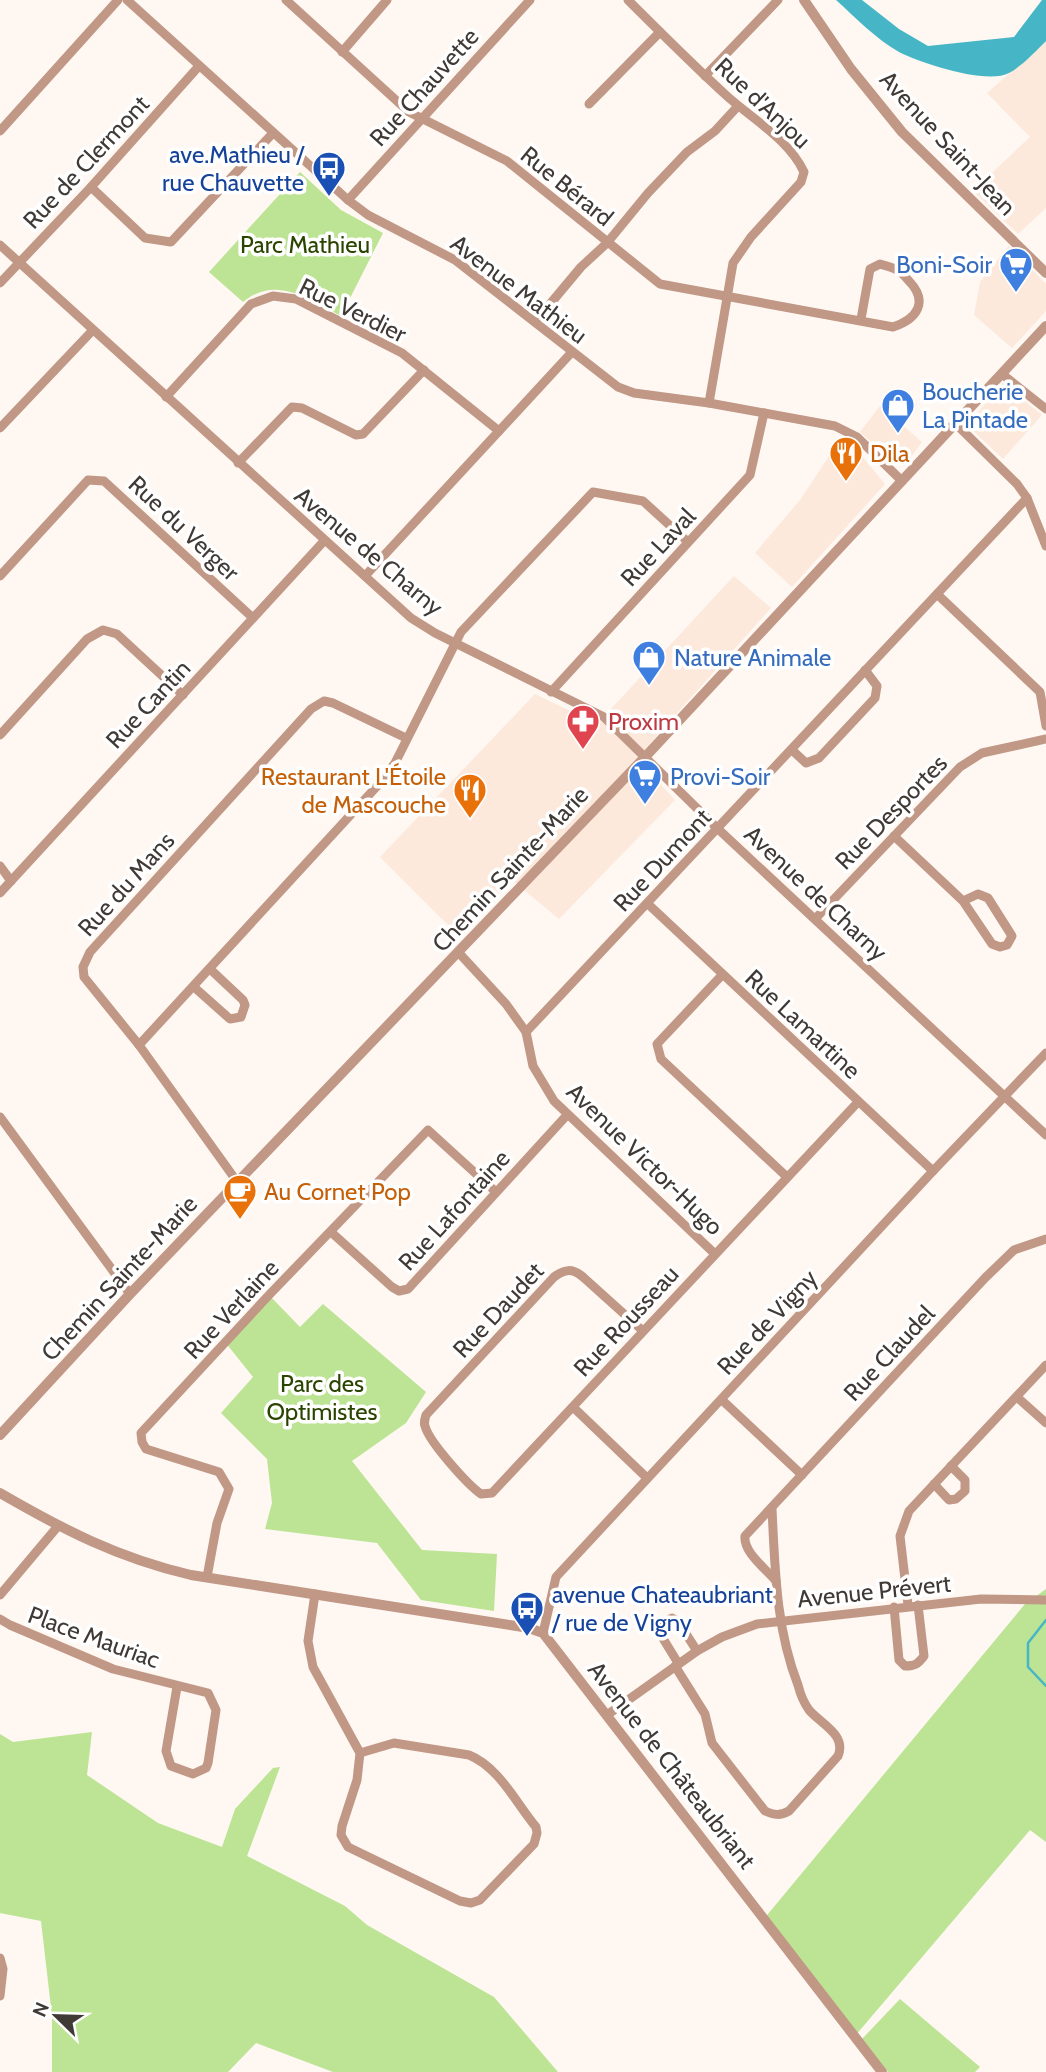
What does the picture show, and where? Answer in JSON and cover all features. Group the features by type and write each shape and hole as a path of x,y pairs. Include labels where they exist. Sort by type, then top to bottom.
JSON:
{"street":[{"path":"0,131 118,0"},
{"name":"Avenue Mathieu","path":"127,0 348,200 368,215 455,260 625,391 764,412 835,426 858,437 902,481"},
{"name":"Rue Bérard","path":"286,0 409,112 507,162 660,284 893,327 907,323 918,310 919,296 915,287 899,271 880,264 870,269 861,319"},
{"path":"342,51 387,0"},
{"name":"Rue Chauvette","path":"348,200 530,0"},
{"name":"Rue d'Anjou","path":"628,0 705,76 770,132 799,161 804,172 801,182 751,237 733,262 709,403"},
{"path":"705,76 778,0"},
{"name":"Avenue Saint-Jean","path":"804,0 851,69 902,132 1046,273"},
{"path":"589,104 660,33"},
{"name":"Rue de Clermont","path":"0,283 91,187 199,66"},
{"path":"535,321 581,267 607,243 648,193 687,152 715,131 738,106"},
{"path":"91,187 145,237 171,242 273,133"},
{"name":"Avenue de Charny","path":"0,245 365,576 377,590 411,618 604,717 717,828 1046,1135"},
{"name":"Rue Verdier","path":"166,397 251,304 274,296 296,299 402,353 499,431"},
{"name":"Chemin Sainte-Marie","path":"0,1435 130,1294 646,757 1046,326"},
{"path":"0,428 92,331"},
{"path":"365,576 572,352"},
{"path":"239,463 292,407 302,408 356,435 363,434 424,370"},
{"path":"1002,374 1046,409"},
{"name":"Rue Laval","path":"551,692 750,475 764,412"},
{"path":"956,424 1017,484 1027,498 1046,546"},
{"name":"Rue du Verger","path":"0,576 88,480 104,481 253,618"},
{"path":"139,1045 211,970 379,784 395,763 461,632 593,492 643,500 688,542"},
{"name":"Rue Dumont","path":"526,1032 1027,498"},
{"name":"Rue Cantin","path":"0,893 324,541"},
{"path":"937,594 1040,692 1046,726"},
{"path":"0,734 87,639 103,630 117,634 183,695"},
{"path":"792,750 806,763 819,758 875,698 877,685 864,670"},
{"name":"Rue du Mans","path":"238,1183 139,1045 84,977 83,967 90,952 311,709 324,701 333,702 406,738"},
{"name":"Rue Desportes","path":"816,919 960,767 998,748 1046,739"},
{"path":"894,836 963,901 992,944 1000,947 1007,945 1012,936 988,898 978,894 963,901"},
{"path":"0,866 11,881"},
{"name":"Rue Lamartine","path":"648,904 933,1171"},
{"name":"Avenue Victor-Hugo","path":"459,953 506,1004 526,1032 533,1066 554,1101 715,1254"},
{"path":"194,987 230,1019 242,1017 245,1005 243,1000 211,970"},
{"path":"722,975 657,1044 658,1054 787,1177"},
{"name":"Rue de Vigny","path":"543,1633 556,1577 1046,1053"},
{"name":"Rue Rousseau","path":"425,1425 433,1441 470,1487 481,1494 492,1493 858,1102"},
{"name":"Rue Lafontaine","path":"331,1232 392,1287 399,1291 408,1289 567,1115"},
{"path":"0,1117 130,1294"},
{"name":"Rue Verlaine","path":"207,1577 217,1523 229,1489 225,1479 219,1472 146,1449 141,1433 428,1130 496,1192"},
{"name":"Rue Claudel","path":"776,1581 744,1543 745,1536 985,1278 1014,1251 1046,1240"},
{"name":"Rue Daudet","path":"425,1425 426,1415 563,1270 574,1270 643,1331"},
{"path":"894,1607 899,1660 905,1666 917,1665 924,1656 900,1536 909,1511 1046,1365"},
{"path":"1017,1396 1046,1423"},
{"path":"722,1400 803,1475"},
{"path":"573,1406 647,1478"},
{"path":"934,1484 950,1500 956,1499 965,1491 965,1480 951,1466"},
{"path":"0,1493 58,1526 116,1553 163,1569 505,1624 543,1633"},
{"path":"697,1651 679,1623 672,1618 662,1623 659,1632 705,1714 712,1742 765,1811 782,1815 789,1811 838,1756 841,1749 840,1741 807,1706 797,1685 780,1621 772,1509"},
{"name":"Place Mauriac","path":"0,1595 58,1526"},
{"path":"316,1594 308,1641 313,1667 360,1753 357,1780 342,1826 341,1835 348,1847 460,1901 471,1903 480,1900 534,1844 536,1827 489,1767 479,1759 394,1743 360,1753"},
{"name":"Avenue Prévert","path":"607,1715 697,1651 722,1637 757,1623 981,1599 1046,1600"},
{"name":"Place Mauriac","path":"0,1619 10,1626 113,1670 208,1693 216,1710 208,1763 206,1768 193,1774 171,1766 167,1758 177,1687"},
{"name":"Avenue de Châteaubriant","path":"543,1633 882,2072"},
{"path":"0,1958 3,1969 0,1996"}],"shaded area":[{"path":"1046,41 1046,208 1018,234 973,191 1030,137 987,93"},
{"path":"1009,246 1046,284 1046,311 1012,348 974,315 980,282"},
{"path":"1003,383 1042,415 1003,459 967,425"},
{"path":"880,406 922,442 905,465 894,462 860,432"},
{"path":"841,438 856,449 885,484 792,587 755,553 800,500"},
{"path":"734,576 771,608 637,758 675,800 559,919 512,880 461,938 380,857 535,694 597,724"}],"green space":[{"name":"Parc Mathieu","path":"300,172 341,210 383,233 341,316 304,297 280,290 255,294 243,302 209,272"},
{"name":"Parc des Optimistes","path":"269,1295 300,1327 323,1304 426,1392 406,1423 352,1461 422,1550 497,1554 494,1611 421,1600 377,1543 265,1529 272,1503 267,1459 221,1413 253,1377 225,1342"},
{"path":"1046,1589 1046,1842 1030,1830 855,2036 763,1920 1025,1604"},
{"path":"92,1732 87,1775 158,1823 222,1847 235,1809 273,1768 280,1767 247,1856 345,1906 367,1925 494,1997 558,2072 333,2072 256,2043 228,2072 52,2072 52,2016 41,1921 0,1913 0,1734 13,1742"},
{"path":"900,1999 980,2067 975,2072 888,2072 862,2039"}],"water":[{"path":"836,0 862,0 899,29 928,46 1014,37 1042,0 1046,0 1046,41 1024,63 1009,73 999,76 970,75 937,67 899,52 874,35"}],"waterway":[{"path":"1046,1620 1028,1643 1028,1667 1046,1686"}],"place":[{"name":"ave.Mathieu / rue Chauvette","path":"329,198"},
{"name":"Boni-Soir","path":"1016,294"},
{"name":"Boucherie La Pintade","path":"898,435"},
{"name":"Dila","path":"846,483"},
{"name":"Nature Animale","path":"649,687"},
{"name":"Proxim","path":"583,751"},
{"name":"Provi-Soir","path":"645,806"},
{"name":"Restaurant L'Étoile de Mascouche","path":"470,820"},
{"name":"Au Cornet Pop","path":"240,1221"},
{"name":"avenue Chateaubriant / rue de Vigny","path":"527,1638"}]}
